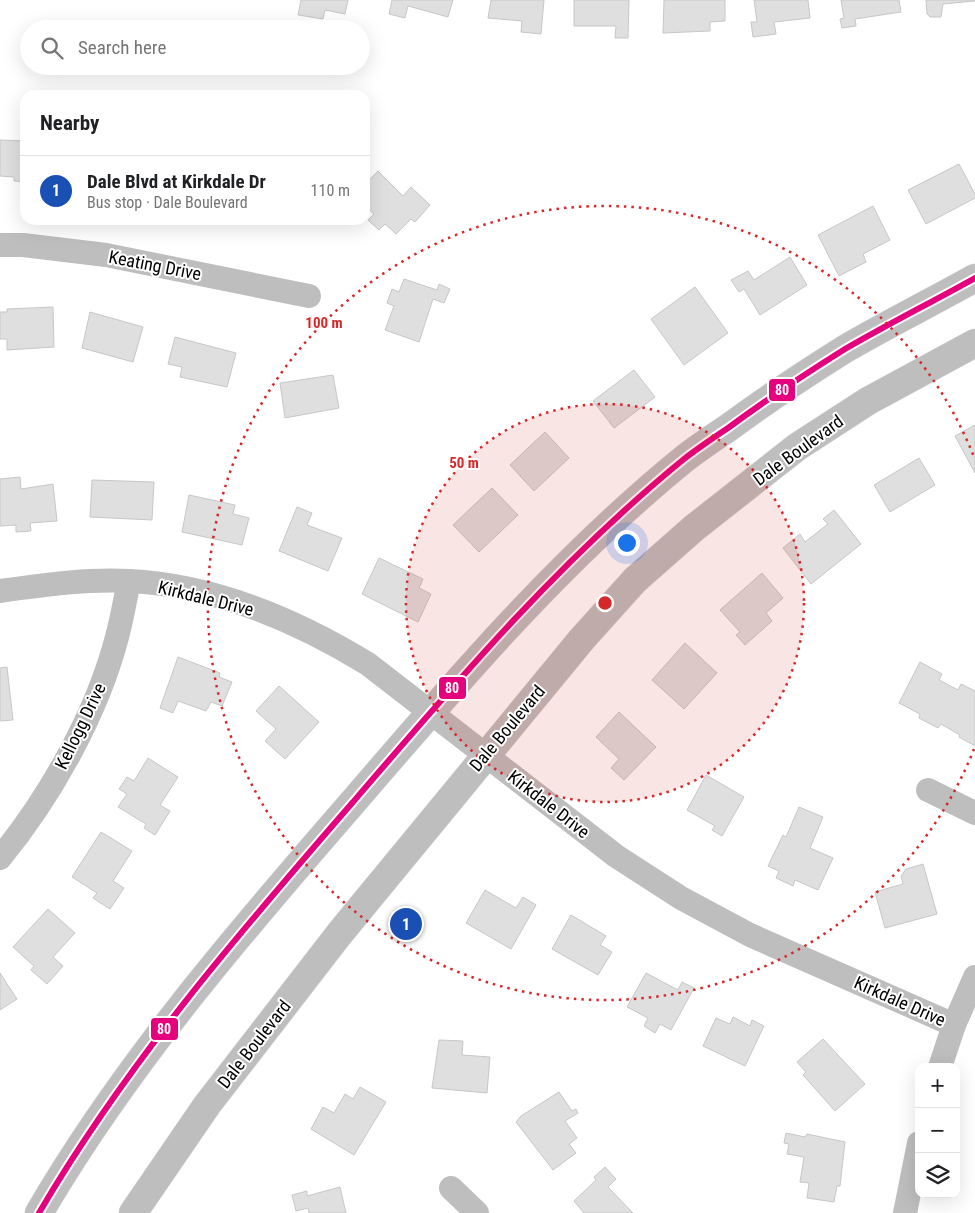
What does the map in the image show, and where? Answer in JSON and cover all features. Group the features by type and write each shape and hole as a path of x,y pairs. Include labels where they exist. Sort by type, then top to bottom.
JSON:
{"main road":[{"path":"39,1213 57,1181 106,1108 170,1022 249,922 430,712 609,523 686,458 770,397 846,349 975,278"},
{"name":"Dale Boulevard","path":"133,1213 196,1120 340,933 582,638 636,580 694,528 798,447 860,406 975,343"}],"street":[{"name":"Keating Drive","path":"0,245 23,245 106,255 309,296"},
{"name":"Kirkdale Drive","path":"0,590 66,582 129,581 170,586 227,599 283,619 337,645 368,664 616,856 681,898 750,935 954,1025"},
{"name":"Kellogg Drive","path":"0,858 13,842 50,785 79,735 98,693 117,638 129,581"},
{"path":"928,790 975,813"},
{"path":"941,1063 954,1025 975,977"},
{"path":"906,1213 917,1153"},
{"path":"451,1188 477,1213"}],"building":[{"path":"301,0 348,0 345,14 325,10 323,19 298,15"},
{"path":"392,0 453,0 448,17 408,6 405,18 389,14"},
{"path":"491,0 544,0 541,34 521,32 522,21 488,18"},
{"path":"574,0 629,0 628,38 615,38 616,26 574,26"},
{"path":"664,0 725,0 725,21 710,22 710,31 663,33"},
{"path":"754,0 808,0 810,18 774,22 776,34 753,37 751,22 757,22"},
{"path":"841,0 899,0 901,12 855,19 856,26 842,28 840,19 844,18"},
{"path":"926,0 975,1 943,4 941,17 930,17 927,14"},
{"path":"0,140 20,141 20,182 14,181 14,177 0,176"},
{"path":"959,164 975,194 975,198 926,224 908,190"},
{"path":"378,171 403,196 411,187 430,205 415,222 411,219 396,234 385,224 379,230 370,222 370,218 374,214 370,210 370,179"},
{"path":"873,206 890,240 863,254 866,262 839,276 818,235"},
{"path":"790,257 807,285 760,315 744,289 739,292 731,280 748,271 754,280"},
{"path":"404,279 437,290 439,284 450,289 444,303 433,299 419,342 385,330 394,306 387,303 392,289 399,292"},
{"path":"695,287 728,333 684,365 651,319"},
{"path":"53,307 54,347 7,350 7,339 0,339 0,312 7,312 7,309"},
{"path":"90,312 143,327 133,362 82,348"},
{"path":"175,337 236,353 227,387 180,377 182,367 168,364"},
{"path":"634,370 655,397 614,428 593,401"},
{"path":"333,375 339,408 285,418 280,383"},
{"path":"975,425 975,473 955,436"},
{"path":"545,432 569,458 534,491 510,465"},
{"path":"919,458 935,485 890,512 874,485"},
{"path":"20,477 21,489 53,484 57,521 30,523 31,531 16,532 16,525 0,526 0,479"},
{"path":"92,480 154,482 152,520 90,517"},
{"path":"492,488 518,515 479,552 453,525"},
{"path":"189,495 235,505 233,514 249,518 242,545 182,532"},
{"path":"297,507 312,513 307,525 342,538 328,571 279,551"},
{"path":"834,510 861,544 811,584 783,548 800,534 805,542 828,524 823,519"},
{"path":"379,558 423,579 419,588 431,594 418,622 362,594"},
{"path":"762,573 783,598 766,613 772,621 745,645 736,635 740,632 720,610"},
{"path":"685,643 717,673 684,709 652,680"},
{"path":"178,657 220,673 219,677 232,682 222,706 211,702 206,711 178,701 173,713 160,708"},
{"path":"920,662 942,674 939,680 958,690 961,684 975,691 975,746 941,724 938,728 919,718 920,714 899,703"},
{"path":"7,667 13,720 0,721 0,668"},
{"path":"279,686 319,722 285,759 265,741 276,729 256,711"},
{"path":"619,712 656,747 624,780 611,768 619,759 596,737"},
{"path":"148,758 178,777 160,805 170,811 155,835 144,828 146,824 118,807 127,794 119,789 127,777 134,781"},
{"path":"706,775 744,797 722,836 712,830 715,826 687,810"},
{"path":"799,807 823,817 810,848 833,858 818,890 795,880 793,886 776,878 779,871 768,866 783,835 786,837"},
{"path":"101,832 132,851 113,881 124,888 110,909 93,898 97,893 72,877"},
{"path":"923,864 937,914 885,928 875,892 903,884 901,876 906,869"},
{"path":"485,890 516,908 523,897 536,905 511,949 466,923"},
{"path":"48,909 75,933 53,957 63,966 47,984 31,970 34,966 13,947"},
{"path":"571,915 606,936 600,945 612,952 598,975 552,949"},
{"path":"0,973 17,999 0,1010"},
{"path":"646,973 678,990 682,982 694,988 671,1030 660,1024 655,1033 644,1026 648,1018 627,1007"},
{"path":"733,1017 750,1026 752,1020 764,1026 745,1066 703,1046 716,1018 730,1024"},
{"path":"823,1039 865,1084 835,1111 803,1075 806,1072 797,1062"},
{"path":"439,1040 463,1041 462,1055 490,1057 487,1093 432,1088"},
{"path":"360,1087 386,1102 354,1155 311,1129 323,1107 334,1113 345,1094 353,1099"},
{"path":"559,1092 572,1111 576,1109 578,1113 565,1121 577,1138 569,1144 576,1153 553,1170 516,1122 521,1116"},
{"path":"786,1133 805,1137 807,1134 845,1142 840,1186 837,1186 834,1202 807,1198 809,1183 800,1182 804,1157 787,1154 789,1144 784,1143"},
{"path":"605,1167 616,1179 608,1187 633,1213 584,1213 574,1201 596,1180 594,1177"},
{"path":"340,1187 346,1213 309,1213 308,1208 296,1211 292,1195 307,1191 307,1196"}],"transit line":[{"name":"80","path":"39,1213 109,1104 186,1000 268,900 431,712 552,580 639,498 700,447 786,387 845,349 975,278"}],"place":[{"name":"Dale Blvd at Kirkdale Dr","path":"406,924"}]}
